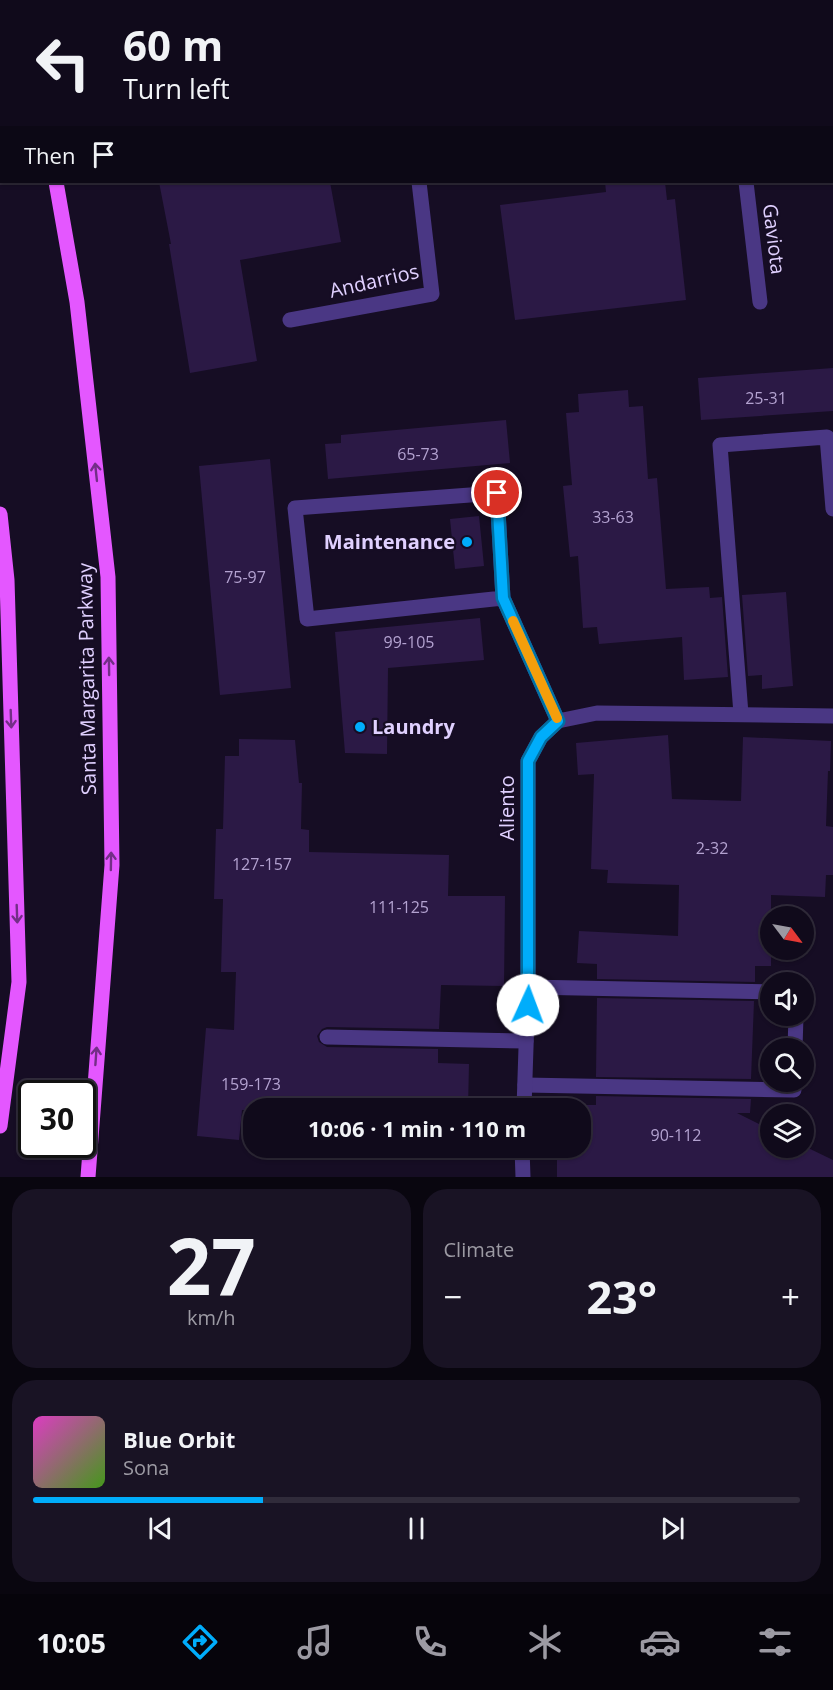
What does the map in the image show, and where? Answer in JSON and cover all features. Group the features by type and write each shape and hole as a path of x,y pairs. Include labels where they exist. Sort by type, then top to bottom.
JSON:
{"main road":[{"name":"Santa Margarita Parkway","path":"56,183 77,302 108,577 112,866 88,1177"},
{"path":"0,514 7,580 19,982 0,1126"}],"street":[{"name":"Andarrios","path":"290,320 432,294 418,183"},
{"name":"Gaviota","path":"746,183 760,302"},
{"path":"741,714 720,446 828,437 833,509"},
{"path":"503,598 307,619 295,508 497,493 503,598 558,721 597,713 833,716"},
{"name":"Aliento","path":"524,1098 528,987 528,761 541,737 558,721"},
{"path":"528,987 760,992"},
{"path":"327,1037 526,1041"},
{"path":"525,1085 760,1089"},
{"path":"522,1158 523,1177"}],"building":[{"path":"159,183 330,183 341,242 240,260 257,361 190,373 169,244 171,244"},
{"path":"605,183 665,183 667,200 675,199 686,300 515,320 500,205 606,192"},
{"path":"833,368 833,411 701,420 698,378"},
{"path":"628,390 629,407 643,406 648,479 657,478 666,589 709,587 710,598 722,597 728,677 684,680 682,637 599,644 597,627 583,628 578,556 570,557 563,486 572,485 566,413 579,412 578,394"},
{"path":"506,420 510,463 328,479 325,444 341,443 341,435"},
{"path":"270,459 291,688 220,695 199,466"},
{"name":"Maintenance","path":"479,516 484,566 455,569 450,519"},
{"path":"786,592 793,686 762,689 762,675 748,676 742,595"},
{"path":"480,618 484,660 388,668 387,754 345,753 335,632"},
{"path":"668,735 672,799 741,801 743,737 831,741 826,826 833,827 833,875 826,875 825,897 771,895 771,906 760,906 760,960 771,960 771,966 755,966 755,982 597,979 597,964 577,963 579,931 678,936 679,885 607,883 608,870 591,869 594,774 578,775 576,743"},
{"path":"239,739 295,740 299,783 302,783 301,829 309,830 309,852 449,855 448,896 505,896 504,986 441,985 439,1029 327,1027 322,1029 317,1036 319,1042 327,1047 438,1049 438,1063 469,1064 468,1098 243,1098 239,1140 197,1136 206,1028 234,1030 236,972 221,972 223,899 214,899 216,829 223,829 225,756 239,756"},
{"path":"597,998 754,1001 751,1079 596,1077"},
{"path":"596,1096 751,1099 750,1113 737,1113 760,1124 760,1158 814,1158 814,1151 833,1160 833,1177 557,1177 557,1158 591,1158 591,1105 596,1105"}],"slow traffic":[{"path":"513,621 557,718"}],"place":[{"name":"Maintenance","path":"467,542"},
{"name":"Laundry","path":"360,727"}],"route":[{"path":"497,493 503,598 558,721 541,737 528,761 528,1005"}]}
